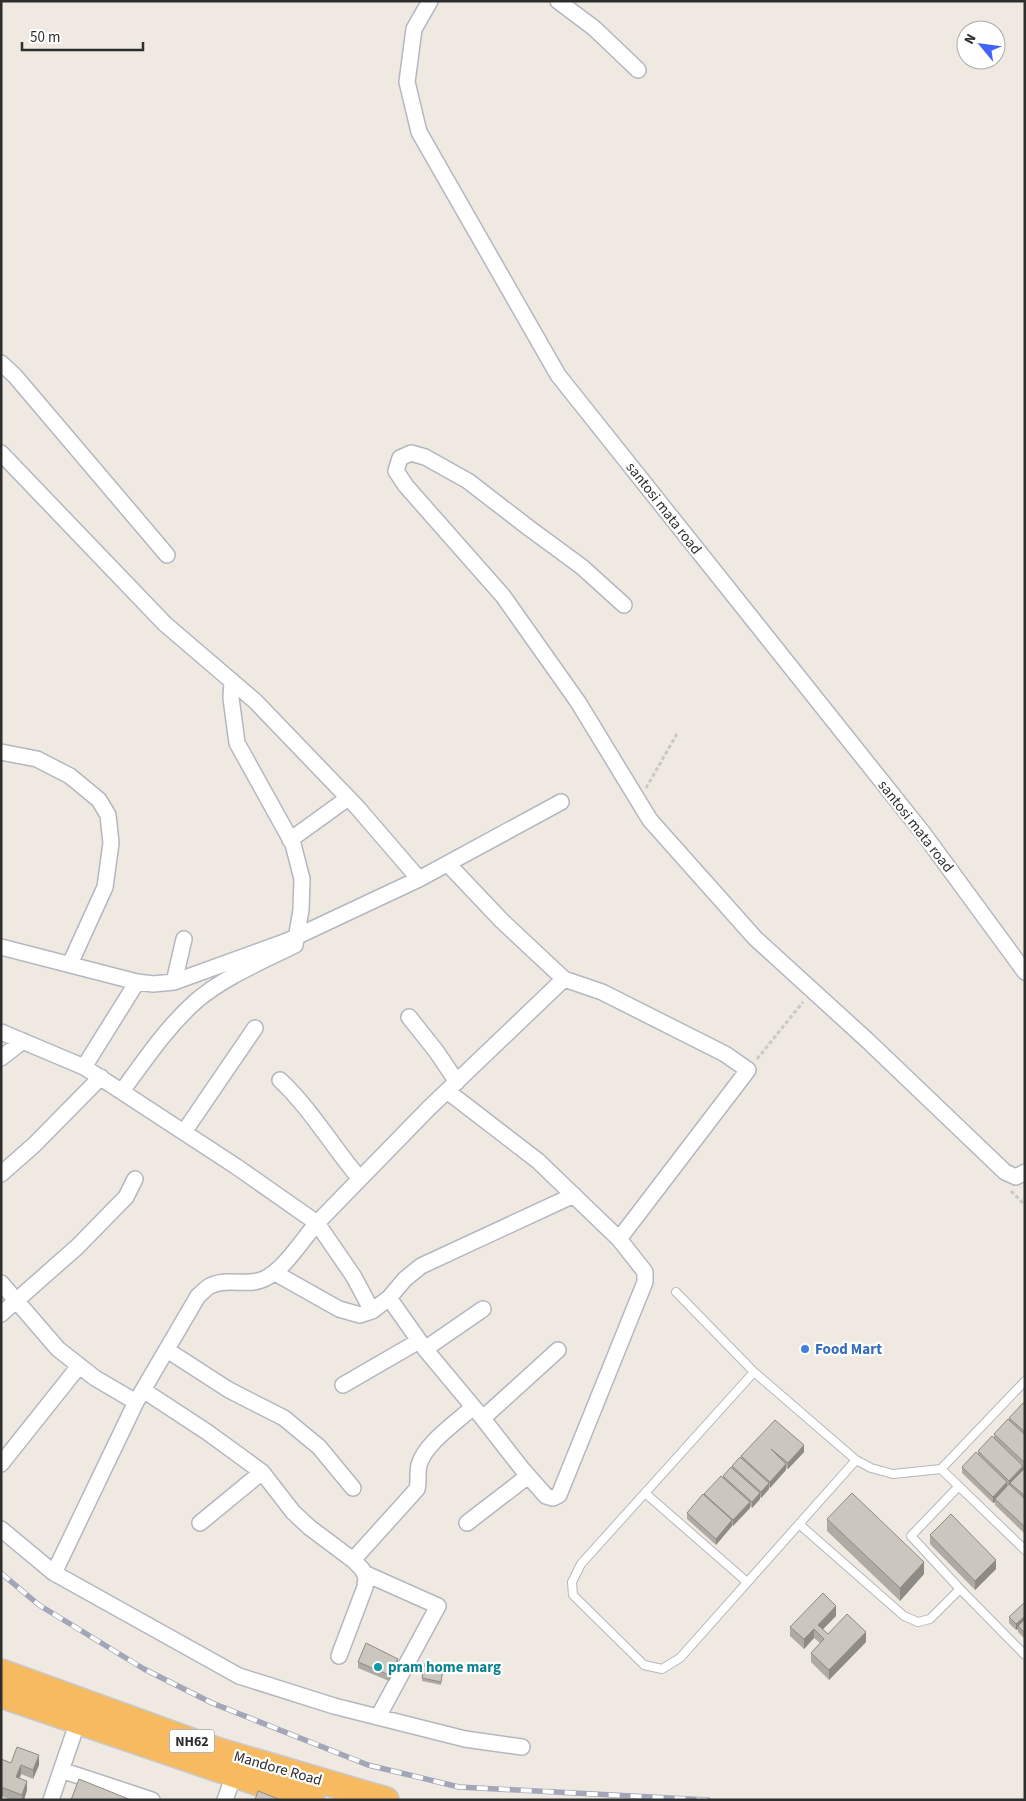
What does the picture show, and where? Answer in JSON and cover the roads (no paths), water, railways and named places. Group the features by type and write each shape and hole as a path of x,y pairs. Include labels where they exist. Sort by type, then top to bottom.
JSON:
{"highway":[{"name":"Mandore Road","path":"1,1672 216,1750 386,1800"},
{"name":"Mandore Road","path":"1,1695 234,1774 259,1792 312,1800"}],"street":[{"name":"santosi mata road","path":"430,1 414,29 407,82 419,132 558,375 923,833 1025,972"},
{"path":"558,1 594,28 638,70"},
{"path":"1,363 15,376 167,554"},
{"path":"624,605 582,567 468,481 425,457 411,453 400,458 396,471 406,486 504,596 578,702 650,820 755,938 868,1041 1005,1172 1016,1177 1025,1172"},
{"path":"1,454 165,624 255,701 348,798 419,879"},
{"path":"122,1091 170,1027 196,1001 234,976 295,945 301,910 302,879 290,840 237,743 231,698 232,681"},
{"path":"1,752 37,759 70,776 99,800 108,816 111,843 105,887 70,964"},
{"path":"290,840 348,798"},
{"path":"1,947 137,982 154,984 174,982 295,937 419,879 561,802"},
{"path":"448,864 502,921 564,979 602,992 725,1054 748,1070 619,1239"},
{"path":"174,982 184,939"},
{"path":"54,1573 139,1396 198,1296 209,1286 224,1282 251,1283 275,1273 317,1223 360,1179 452,1086 564,979"},
{"path":"84,1066 137,982"},
{"path":"389,1298 422,1345 528,1476 546,1496 553,1498 559,1495 642,1290 645,1282 645,1272 619,1239 574,1195 452,1086 436,1051 409,1017"},
{"path":"184,1132 255,1028"},
{"path":"1,1032 84,1066 317,1223 354,1277 372,1311"},
{"path":"1,1058 23,1041"},
{"path":"1,1174 58,1122 101,1077"},
{"path":"280,1080 308,1108 337,1151 360,1179"},
{"path":"1,1314 83,1241 126,1196 135,1179"},
{"path":"275,1273 339,1309 360,1315 372,1311 389,1298 405,1279 421,1266 574,1195"},
{"path":"1,1283 58,1350 96,1378 139,1396 207,1432 262,1472 293,1512 309,1527 353,1560 366,1577 365,1587 339,1656"},
{"path":"343,1385 422,1345 483,1309"},
{"path":"167,1350 229,1390 284,1418 319,1447 352,1488"},
{"path":"353,1560 416,1489 419,1480 419,1465 429,1446 478,1413 558,1350"},
{"path":"1,1464 79,1366"},
{"path":"200,1523 262,1472"},
{"path":"467,1523 528,1476"},
{"path":"1,1529 54,1573 239,1676 334,1706 465,1739 522,1747"},
{"path":"364,1573 438,1606 378,1717"},
{"path":"51,1800 78,1721"},
{"path":"61,1770 152,1800"},
{"path":"225,1800 234,1774"}],"lane":[{"path":"676,1292 754,1372 856,1460 871,1468 893,1474 941,1469 1025,1381"},
{"path":"754,1372 581,1564 572,1582 573,1595 644,1665 662,1669 680,1658 856,1460"},
{"path":"941,1469 1025,1550"},
{"path":"959,1486 910,1536 1025,1655"},
{"path":"645,1493 747,1582"},
{"path":"799,1524 904,1616 918,1622 930,1620 960,1589"}],"railway":[{"path":"1,1573 39,1605 144,1669 212,1703 368,1765 459,1787 708,1800"}],"place":[{"name":"Food Mart","path":"805,1349"},
{"name":"pram home marg","path":"378,1667"}]}
